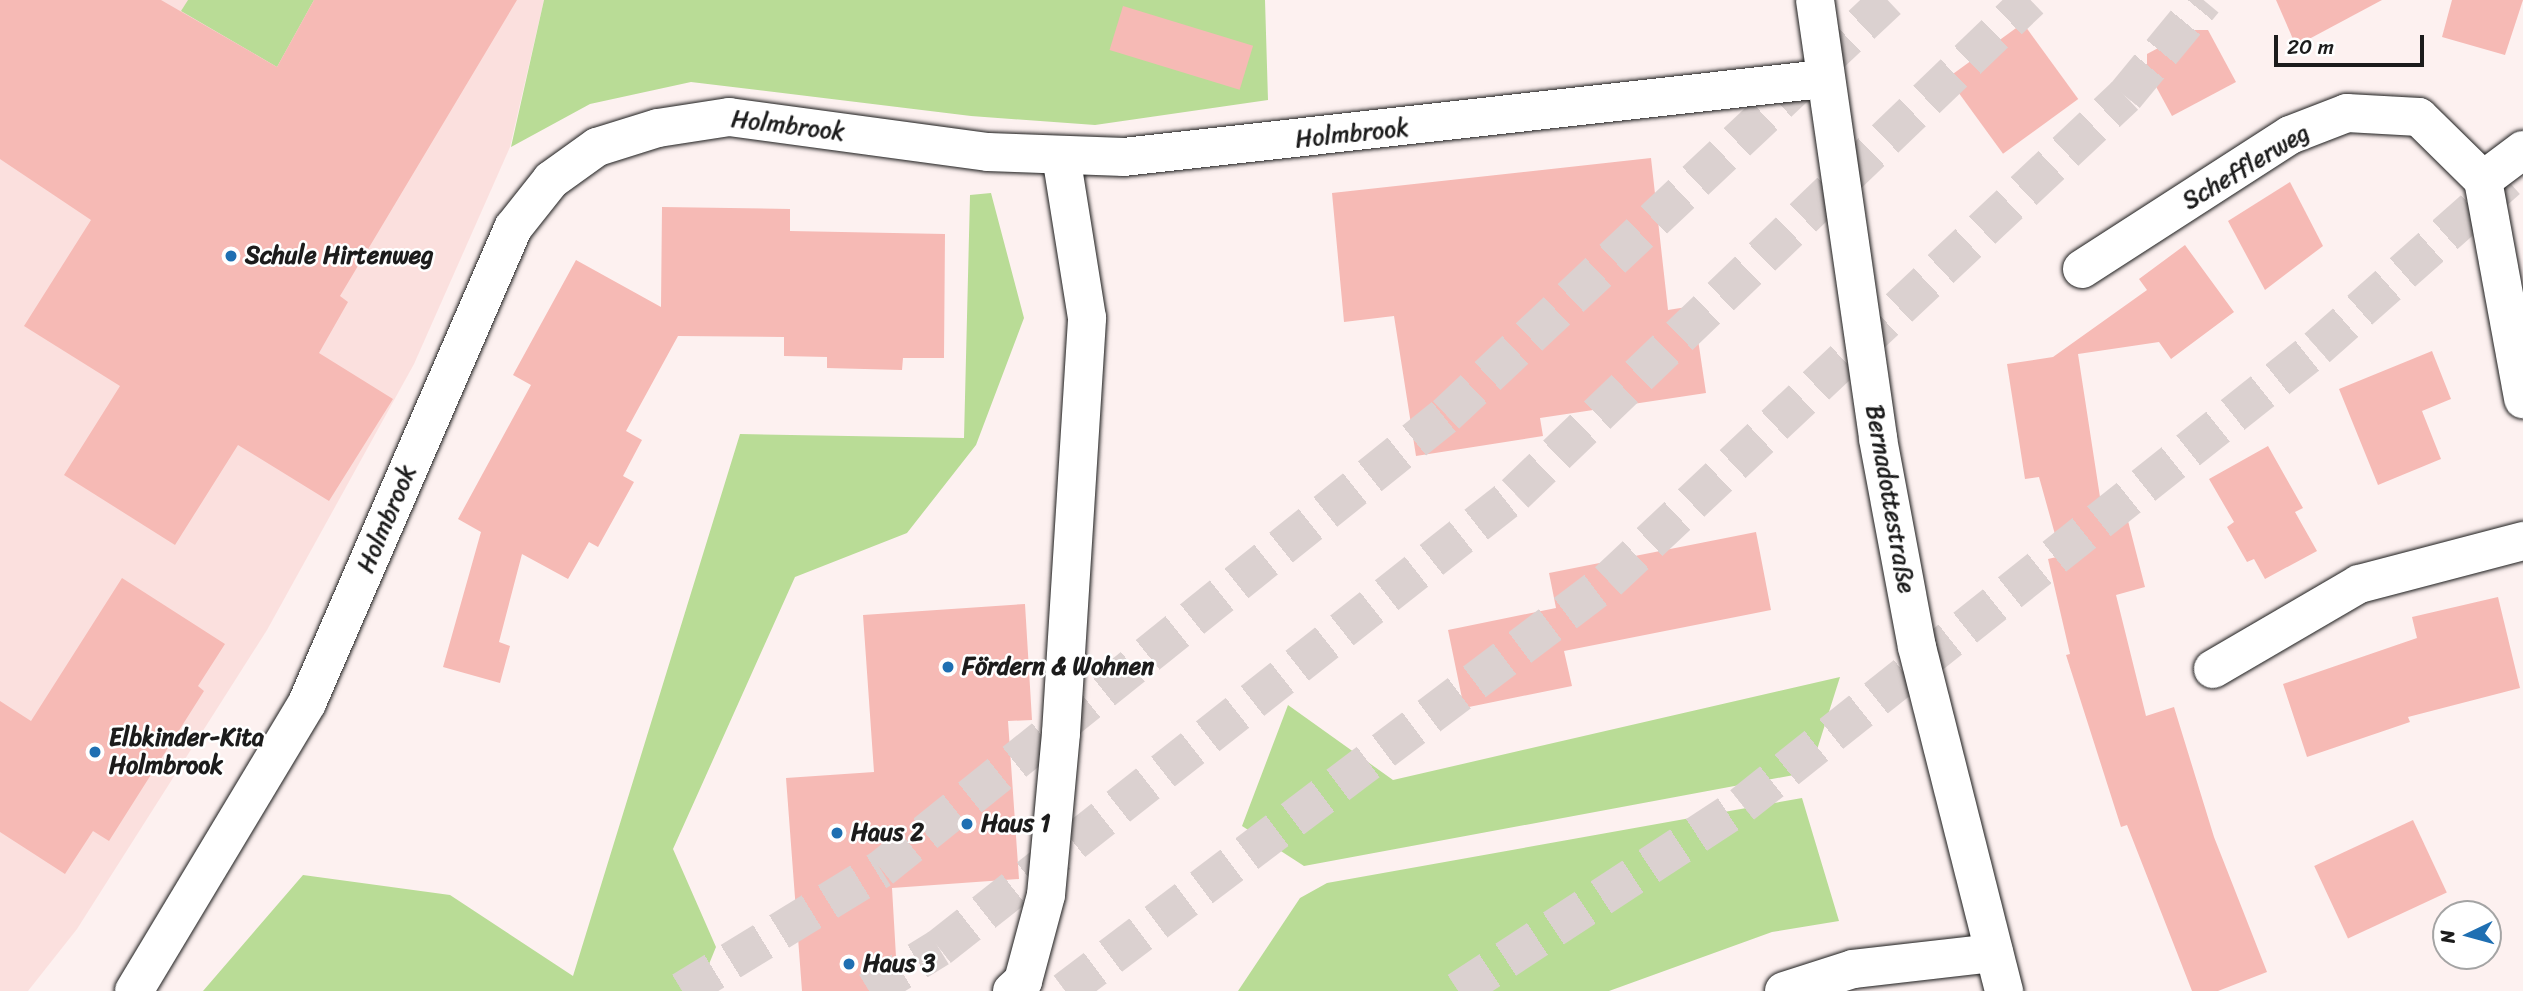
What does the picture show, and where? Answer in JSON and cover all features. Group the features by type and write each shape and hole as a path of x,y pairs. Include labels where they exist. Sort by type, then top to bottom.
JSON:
{"street":[{"name":"Bernadottestraße","path":"1815,0 1823,79 1878,439 1917,647 2004,991"},
{"name":"Holmbrook","path":"134,991 307,704 513,228 551,180 597,147 658,128 729,117 988,152 1124,158 1357,135 1823,79"},
{"name":"Schefflerweg","path":"2082,269 2290,135 2347,113 2418,117 2483,180"},
{"path":"2523,150 2483,180 2523,399"},
{"path":"1012,991 1023,981 1046,895 1061,733 1087,318 1060,155"},
{"path":"2213,669 2359,584 2523,541"},
{"path":"1784,991 1853,969 1994,953"}],"shaded area":[{"name":"Schule Hirtenweg","path":"0,0 544,0 510,147 414,364 267,630 77,929 28,991 0,991"}],"green space":[{"path":"188,0 314,0 277,67 181,11"},
{"path":"544,0 1265,0 1268,100 1095,125 971,116 691,82 590,104 511,147"},
{"path":"991,193 1024,318 976,445 907,533 795,577 673,849 716,947 698,991 203,991 303,875 450,895 573,976 740,434 964,438 970,195"},
{"path":"1840,677 1810,772 1304,866 1242,826 1288,705 1393,780"},
{"path":"1802,798 1839,921 1772,932 1609,991 1238,991 1300,898 1327,883"}],"building":[{"name":"Schule Hirtenweg","path":"0,0 161,0 277,67 314,0 517,0 340,296 348,302 319,353 393,399 329,501 238,445 175,545 64,475 120,386 24,326 91,220 0,159"},
{"path":"2276,0 2382,0 2296,46"},
{"path":"2452,0 2523,0 2505,55 2442,37"},
{"path":"1123,6 1253,46 1240,90 1110,50"},
{"path":"2023,23 2078,99 2003,154 1948,78"},
{"path":"2192,30 2208,30 2236,82 2172,116 2147,70 2147,54"},
{"path":"1651,158 1668,310 1693,306 1706,393 1540,418 1543,436 1416,456 1394,316 1344,322 1332,193"},
{"path":"2290,182 2323,246 2265,290 2228,221"},
{"path":"662,207 790,209 790,231 945,234 944,358 903,358 902,370 827,368 827,357 784,356 784,337 678,336 626,431 642,440 623,476 634,482 598,547 589,542 568,579 522,554 499,642 510,646 500,683 443,667 481,532 458,519 531,385 513,375 576,260 661,307"},
{"path":"2185,245 2234,312 2171,359 2159,342 2078,354 2104,523 2127,517 2145,587 2116,595 2146,716 2174,707 2214,837 2267,972 2218,991 2192,991 2127,825 2121,827 2066,655 2070,654 2048,559 2061,556 2039,477 2025,479 2007,364 2053,357 2147,290 2139,279"},
{"path":"2432,351 2451,399 2422,411 2441,459 2378,485 2339,389"},
{"path":"2268,446 2303,508 2295,512 2317,551 2265,579 2254,559 2247,562 2227,527 2234,522 2209,479"},
{"path":"1756,532 1771,610 1564,651 1572,686 1464,708 1448,630 1556,608 1549,573"},
{"path":"122,578 225,644 198,686 204,691 109,841 93,831 65,874 0,832 0,701 31,721"},
{"path":"2498,597 2520,688 2408,717 2410,722 2307,757 2283,684 2417,638 2412,617"},
{"path":"1025,604 1032,720 1008,721 1019,879 892,888 898,991 802,991 786,778 874,772 863,615"},
{"path":"2413,820 2447,893 2348,939 2314,866"}],"tunnel":[{"path":"682,991 881,869 1446,415 1888,0"},
{"path":"869,991 939,948 1515,494 2030,0"},
{"path":"1065,991 1608,581 2125,96 2204,0"},
{"path":"1458,991 1742,805 2317,348 2507,180"}],"place":[{"name":"Schule Hirtenweg","path":"231,256"},
{"name":"Fördern & Wohnen","path":"948,667"},
{"name":"Elbkinder-Kita Holmbrook","path":"95,752"},
{"name":"Haus 1","path":"967,824"},
{"name":"Haus 2","path":"837,833"},
{"name":"Haus 3","path":"849,964"}]}
